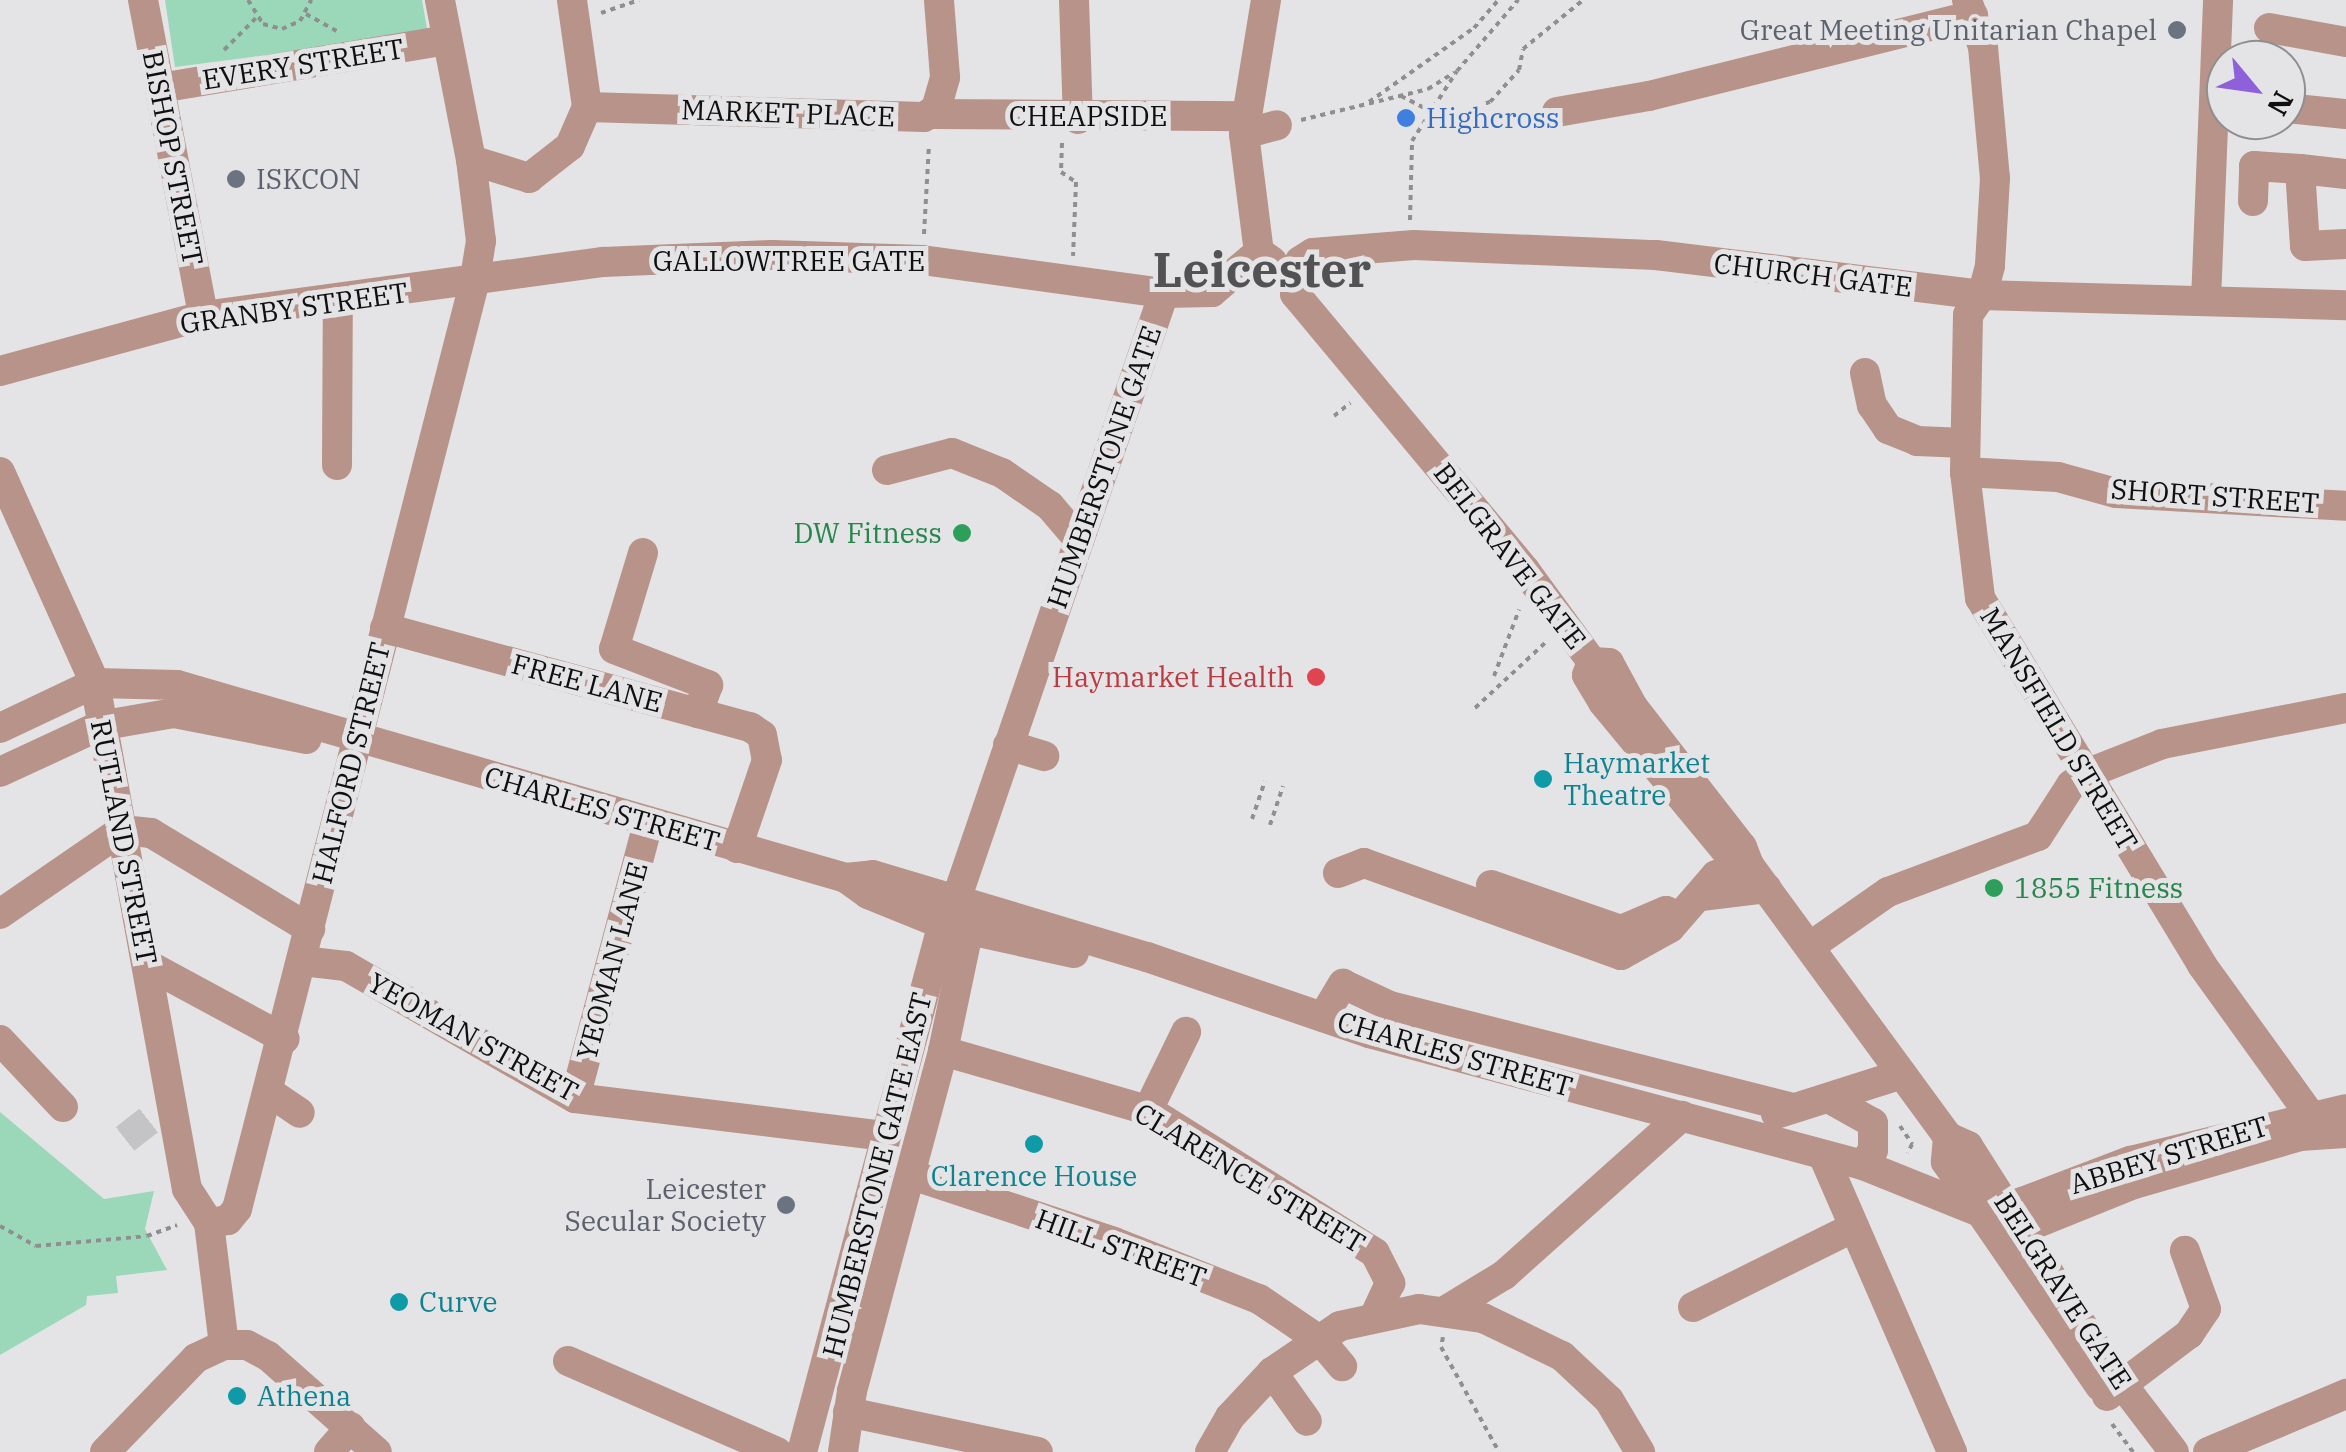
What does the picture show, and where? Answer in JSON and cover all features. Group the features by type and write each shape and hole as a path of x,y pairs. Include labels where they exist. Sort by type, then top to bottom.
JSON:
{"street":[{"name":"BISHOP STREET","path":"143,0 202,316"},
{"name":"HALFORD STREET","path":"205,1220 228,1220 238,1209 285,1039 474,284 481,241 472,160 440,0"},
{"name":"MARKET PLACE","path":"587,106 931,114 946,77 939,0"},
{"path":"1065,118 1074,0"},
{"path":"2218,0 2219,40"},
{"path":"1257,8 1244,125 1258,252 1294,277"},
{"path":"1556,112 1650,96 1970,8"},
{"name":"MANSFIELD STREET","path":"1970,8 1984,47 1995,164 1993,240 1982,295 1968,315 1965,457 1980,598 2202,965 2302,1122"},
{"path":"472,160 514,178 541,172 570,146 587,106 574,10"},
{"path":"2269,28 2346,42"},
{"name":"EVERY STREET","path":"160,88 447,40"},
{"path":"2306,110 2346,114"},
{"name":"CHEAPSIDE","path":"931,114 1277,125"},
{"path":"2206,301 2218,140"},
{"path":"2252,201 2254,166 2346,174"},
{"path":"2300,169 2305,246 2346,244"},
{"name":"CHURCH GATE","path":"1294,277 1312,252 1414,245 1656,255 1982,295 2346,305"},
{"name":"HUMBERSTONE GATE","path":"843,1452 848,1412 944,1051 958,911 1008,745 1078,540 1164,293 1212,292 1258,252"},
{"name":"GALLOWTREE GATE","path":"474,284 603,262 772,255 922,260 1164,293"},
{"name":"BELGRAVE GATE","path":"1294,277 1295,294 1566,624 1592,662 1587,676 1603,702 1731,857 1758,876 1812,945 1948,1138 1946,1162 2002,1221 2151,1452"},
{"name":"GRANBY STREET","path":"0,370 202,316 474,284"},
{"path":"337,465 338,299"},
{"name":"SHORT STREET","path":"1866,373 1872,404 1888,429 1965,457 2133,494 2346,506"},
{"path":"887,470 952,453 1002,473 1050,506 1078,540"},
{"name":"RUTLAND STREET","path":"0,472 95,683 98,726 150,966 160,1110 205,1220 224,1345"},
{"path":"643,553 614,649 708,685 698,713"},
{"name":"FREE LANE","path":"385,628 750,727 762,735 767,760 737,848"},
{"name":"CHARLES STREET","path":"0,728 95,683 178,685 648,824 846,878 873,875 958,911 1322,1017 1863,1165 2002,1221"},
{"path":"1812,945 1888,892 2038,836 2070,785 2086,774 2162,744 2242,724 2346,708"},
{"name":"CHARLES STREET","path":"0,772 98,726 174,713 308,740 359,738"},
{"path":"1008,745 1044,756"},
{"name":"YEOMAN LANE","path":"576,1098 648,824"},
{"path":"0,914 122,830 151,833 310,929"},
{"path":"1338,874 1364,863 1612,956 1630,953 1674,922 1716,875 1758,876"},
{"path":"1491,885 1621,930 1666,911 1674,922"},
{"name":"HUMBERSTONE GATE EAST","path":"802,1452 884,1136 958,911"},
{"name":"YEOMAN STREET","path":"302,962 346,966 576,1098 884,1136"},
{"path":"150,966 285,1039"},
{"path":"1322,1017 1342,984 1400,1009 1793,1108"},
{"path":"1148,1110 1186,1032"},
{"path":"0,1040 63,1107"},
{"name":"CLARENCE STREET","path":"944,1051 1148,1110 1375,1253 1390,1283 1375,1315"},
{"name":"CHARLES STREET","path":"1727,1127 1830,1099 1902,1074"},
{"path":"269,1092 300,1113"},
{"path":"1830,1099 1873,1123 1873,1150 1863,1165"},
{"name":"ABBEY STREET","path":"2002,1221 2130,1162 2346,1109"},
{"path":"1448,1309 1504,1275 1682,1116"},
{"name":"ABBEY STREET","path":"2302,1122 2346,1132"},
{"path":"1824,1154 1952,1452"},
{"name":"HILL STREET","path":"912,1176 1114,1242 1259,1298 1321,1340 1342,1366"},
{"path":"1693,1306 1854,1227"},
{"path":"2114,1390 2189,1334 2206,1309 2185,1252"},
{"path":"1210,1452 1230,1417 1272,1372 1340,1326 1375,1315 1448,1309 1507,1326 1562,1356 1609,1400 1640,1452"},
{"path":"105,1452 196,1358 224,1345 247,1345 268,1356 377,1452"},
{"path":"568,1360 777,1452"},
{"path":"1272,1372 1307,1421"},
{"name":"BELGRAVE GATE","path":"2114,1390 2174,1452"},
{"path":"2208,1452 2346,1394"},
{"path":"848,1412 1038,1452"},
{"path":"329,1452 351,1428"}],"path":[{"path":"248,0 256,18 272,28 291,26 311,0"},
{"path":"574,10 639,0"},
{"path":"1368,104 1474,28 1498,0"},
{"path":"1412,230 1412,142 1428,110 1456,71 1518,0"},
{"path":"1401,96 1428,110 1458,114 1490,102 1519,70 1523,49 1582,0"},
{"path":"215,79 212,62 256,18"},
{"path":"1277,125 1428,89 1456,71"},
{"path":"922,260 931,114"},
{"path":"1065,118 1061,172 1076,182 1072,279"},
{"path":"1494,676 1515,615"},
{"path":"1476,708 1566,624"},
{"path":"1252,819 1266,781"},
{"path":"1270,824 1283,786"},
{"path":"0,1226 36,1246 147,1236 205,1220"},
{"path":"1448,1309 1442,1347 1499,1452"}],"green space":[{"path":"165,0 422,0 428,34 175,67"},
{"path":"0,1112 104,1199 154,1191 145,1229 167,1270 116,1276 118,1293 87,1296 86,1305 0,1355"}],"tunnel":[{"path":"125,1139 149,1120"}],"place":[{"name":"Great Meeting Unitarian Chapel","path":"2177,30"},
{"name":"Highcross","path":"1406,118"},
{"name":"ISKCON","path":"236,179"},
{"name":"DW Fitness","path":"962,533"},
{"name":"Haymarket Health","path":"1316,677"},
{"name":"Haymarket Theatre","path":"1543,779"},
{"name":"1855 Fitness","path":"1994,888"},
{"name":"Clarence House","path":"1034,1144"},
{"name":"Leicester Secular Society","path":"786,1205"},
{"name":"Curve","path":"399,1302"},
{"name":"Athena","path":"237,1396"}],"district":[{"name":"Leicester","path":"1262,270"}]}
